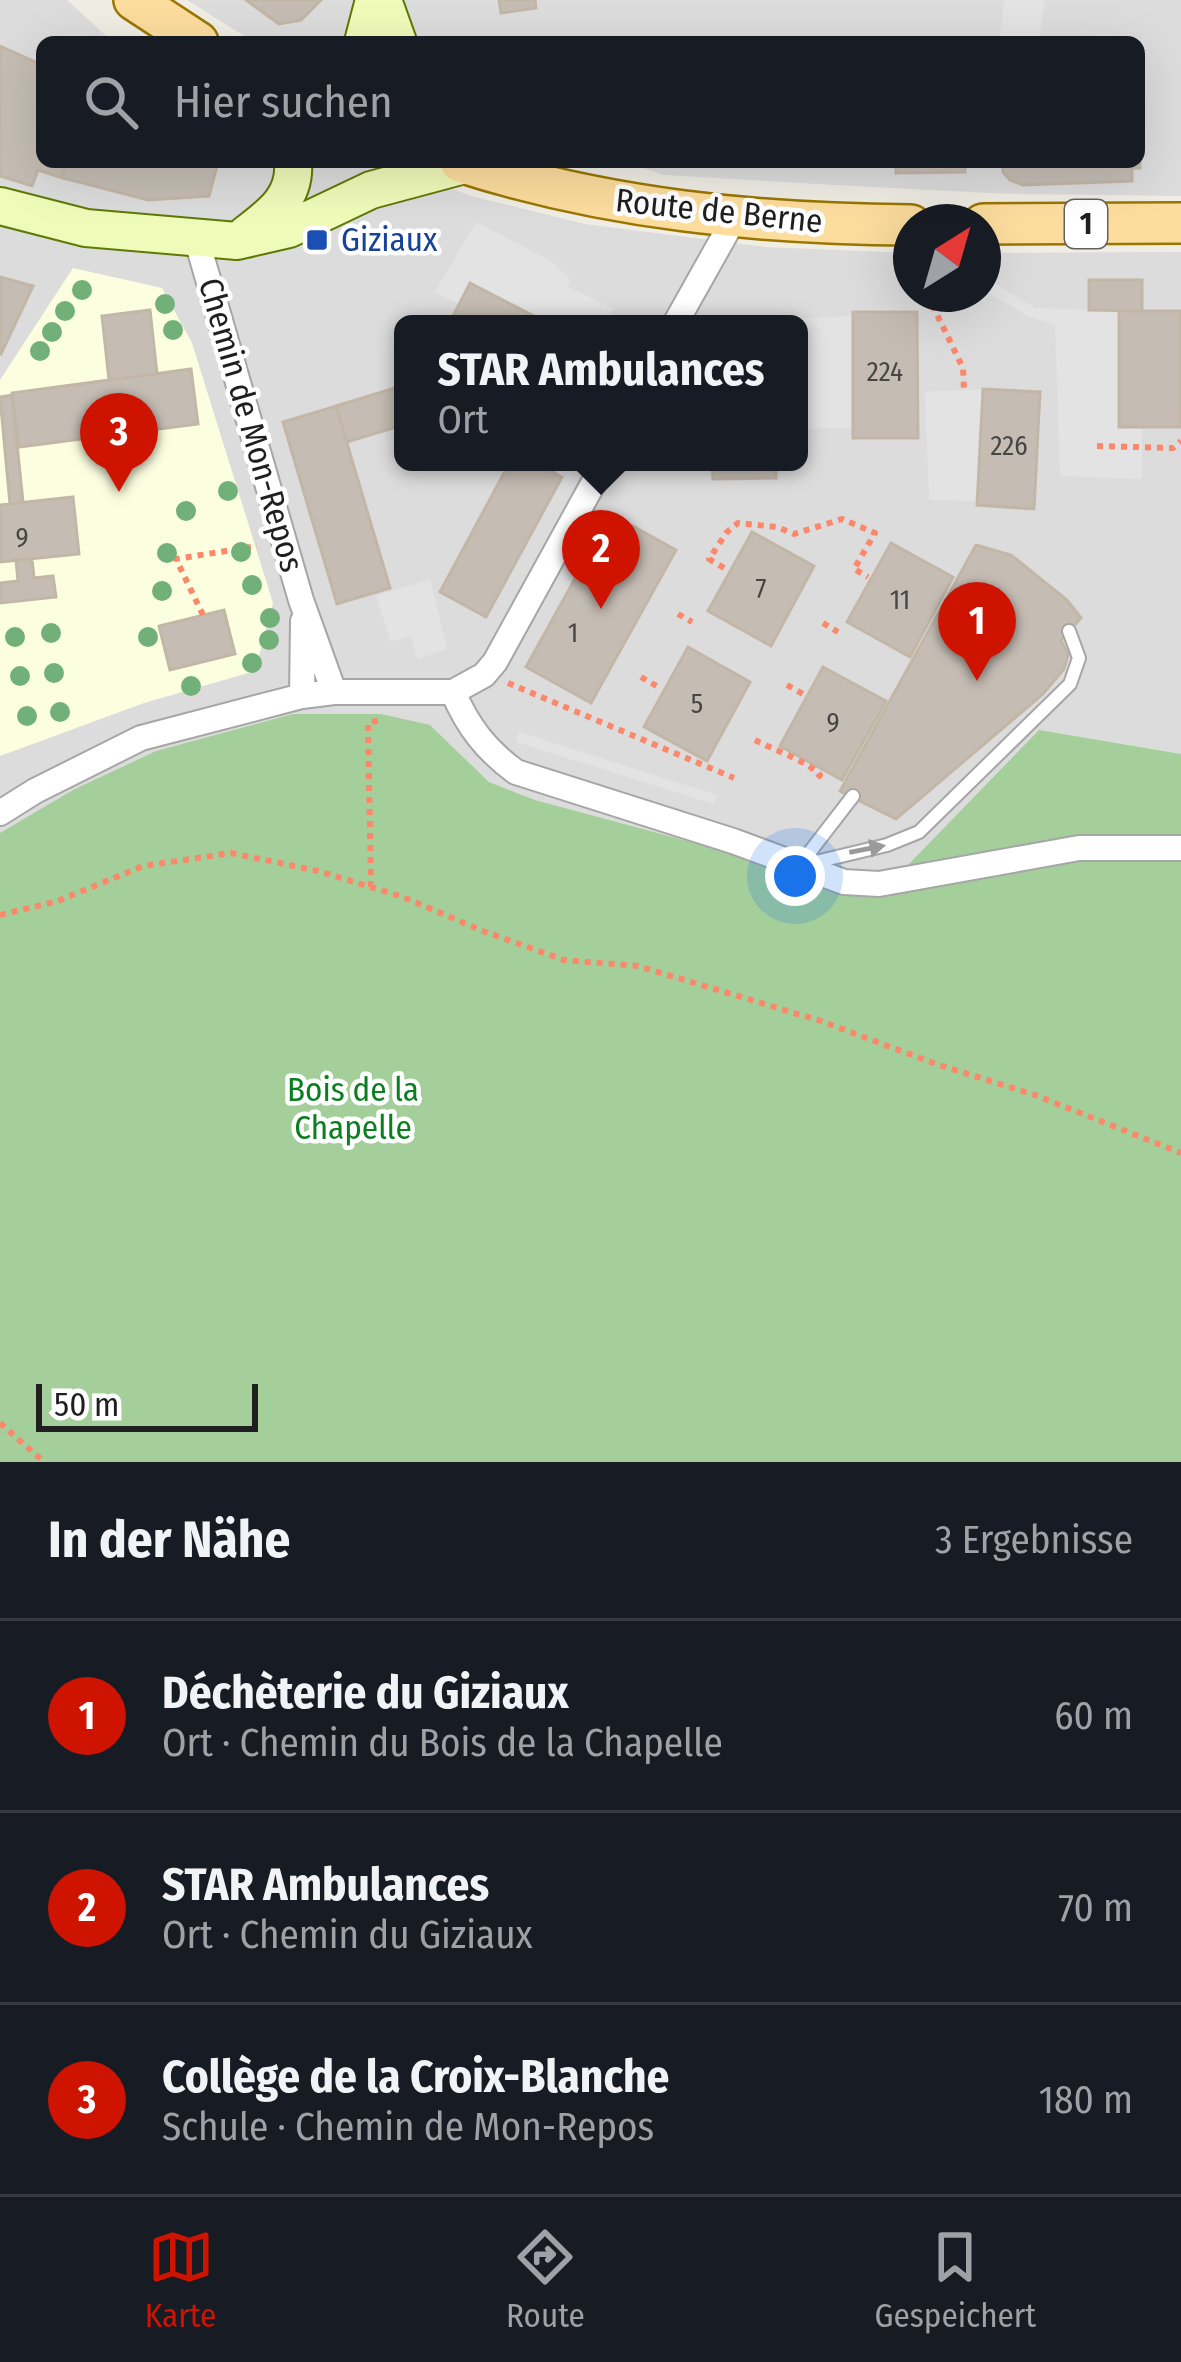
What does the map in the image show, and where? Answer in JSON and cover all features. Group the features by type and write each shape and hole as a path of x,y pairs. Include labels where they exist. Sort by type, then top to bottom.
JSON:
{"main road":[{"path":"134,0 189,36"},
{"name":"Route de Berne","path":"494,168 638,205 735,217 893,224"},
{"name":"1","path":"1001,224 1181,223"}],"street":[{"path":"365,36 379,0"},
{"path":"379,0 395,36"},
{"path":"237,241 284,201 293,168"},
{"path":"0,206 86,228 237,241 289,229 371,190 485,168"},
{"path":"680,315 735,217"},
{"name":"Chemin de Mon-Repos","path":"197,241 304,610 334,692"},
{"path":"0,813 141,738 302,697 334,692 453,692 470,685 495,662 600,471"},
{"name":"Chemin de Mon-Repos","path":"302,697 304,610"},
{"path":"453,692 466,723 516,772 734,841 844,882 879,884 1079,848 1181,848"}],"lane":[{"path":"799,866 887,845 919,832 1070,684 1079,658 1069,631"},
{"path":"799,866 853,796"}],"path":[{"path":"936,312 963,368 964,390"},
{"path":"1097,446 1173,448 1181,441"},
{"path":"724,568 709,560 738,524 777,527 794,534 842,519 874,533 854,569 868,577"},
{"path":"203,615 176,559 257,546"},
{"path":"678,614 692,622"},
{"path":"823,623 838,632"},
{"path":"641,677 660,688"},
{"path":"504,681 734,778"},
{"path":"787,685 803,694"},
{"path":"370,887 368,723 388,718"},
{"path":"755,740 796,763 810,764 820,775 814,781"},
{"path":"0,915 58,901 143,866 231,853 370,887 564,960 638,966 821,1021 1035,1095 1181,1153"},
{"path":"0,1423 44,1462"}],"shaded area":[{"path":"0,0 67,0 106,36 36,36 36,168 390,168 472,196 585,224 765,247 893,252 893,312 1001,312 1001,253 1181,252 1181,754 1040,731 907,866 806,879 725,851 535,800 489,782 430,725 0,833"},
{"path":"187,0 1181,0 1181,196 1010,194 664,175 643,168 1145,168 1145,36 244,36"},
{"path":"1004,0 1045,0 1040,36 1000,36"},
{"path":"476,222 551,261 571,280 567,286 614,309 611,315 531,315 470,284 459,304 435,292"},
{"path":"73,268 162,288 192,343 273,603 255,671 144,703 0,756 0,380"},
{"path":"1001,287 1035,308 1119,311 1119,426 1142,427 1142,479 1060,476 1055,325 1001,300"},
{"path":"853,316 854,428 808,429 808,318"},
{"path":"983,389 978,501 929,500 925,392"},
{"path":"430,579 447,649 418,659 410,636 391,642 376,596"},
{"path":"519,732 717,795 714,804 516,742"}],"green space":[{"name":"Bois de la Chapelle","path":"293,714 381,714 430,725 489,782 535,800 725,851 806,879 907,866 1039,730 1181,754 1181,1462 0,1462 0,833 73,790 156,751"}],"building":[{"path":"246,0 321,0 301,20 279,24"},
{"path":"499,0 535,0 536,8 501,13"},
{"path":"0,46 36,62 36,168 64,168 63,178 38,170 32,186 0,176"},
{"path":"64,168 216,168 209,196 148,200 63,178"},
{"path":"896,168 965,168 965,172 896,173"},
{"path":"1003,168 1132,168 1132,181 1023,185"},
{"path":"0,277 33,286 1,354 0,353"},
{"path":"1089,280 1142,280 1142,311 1089,310"},
{"path":"470,283 532,315 454,315"},
{"path":"150,310 157,374 109,380 102,316"},
{"path":"1119,311 1181,311 1181,427 1119,427"},
{"path":"853,312 917,312 918,438 853,438"},
{"path":"191,369 198,424 19,447 12,393"},
{"path":"394,388 394,428 347,442 336,406"},
{"path":"983,389 1040,392 1034,509 977,505"},
{"path":"12,395 23,502 10,504 0,397"},
{"path":"336,406 390,588 337,604 283,422"},
{"path":"505,471 551,471 562,477 486,617 440,592"},
{"path":"713,471 776,471 776,478 713,479"},
{"path":"73,497 79,554 0,562 0,505"},
{"path":"611,514 676,550 591,703 526,667"},
{"path":"752,532 814,566 771,646 708,611"},
{"path":"891,543 953,577 910,657 847,622"},
{"path":"976,545 1011,555 1067,600 1081,618 1061,640 1068,655 1064,669 1043,694 896,819 840,791"},
{"path":"32,559 34,578 53,576 56,597 0,603 0,583 18,581 16,560"},
{"path":"224,610 235,654 170,670 159,626"},
{"path":"688,647 750,682 707,761 644,727"},
{"path":"823,667 886,701 842,780 780,746"}],"place":[{"name":"Giziaux","path":"317,240"},
{"name":"Collège de la Croix-Blanche","path":"119,492"},
{"name":"STAR Ambulances","path":"601,609"},
{"name":"Déchèterie du Giziaux","path":"977,681"}]}
